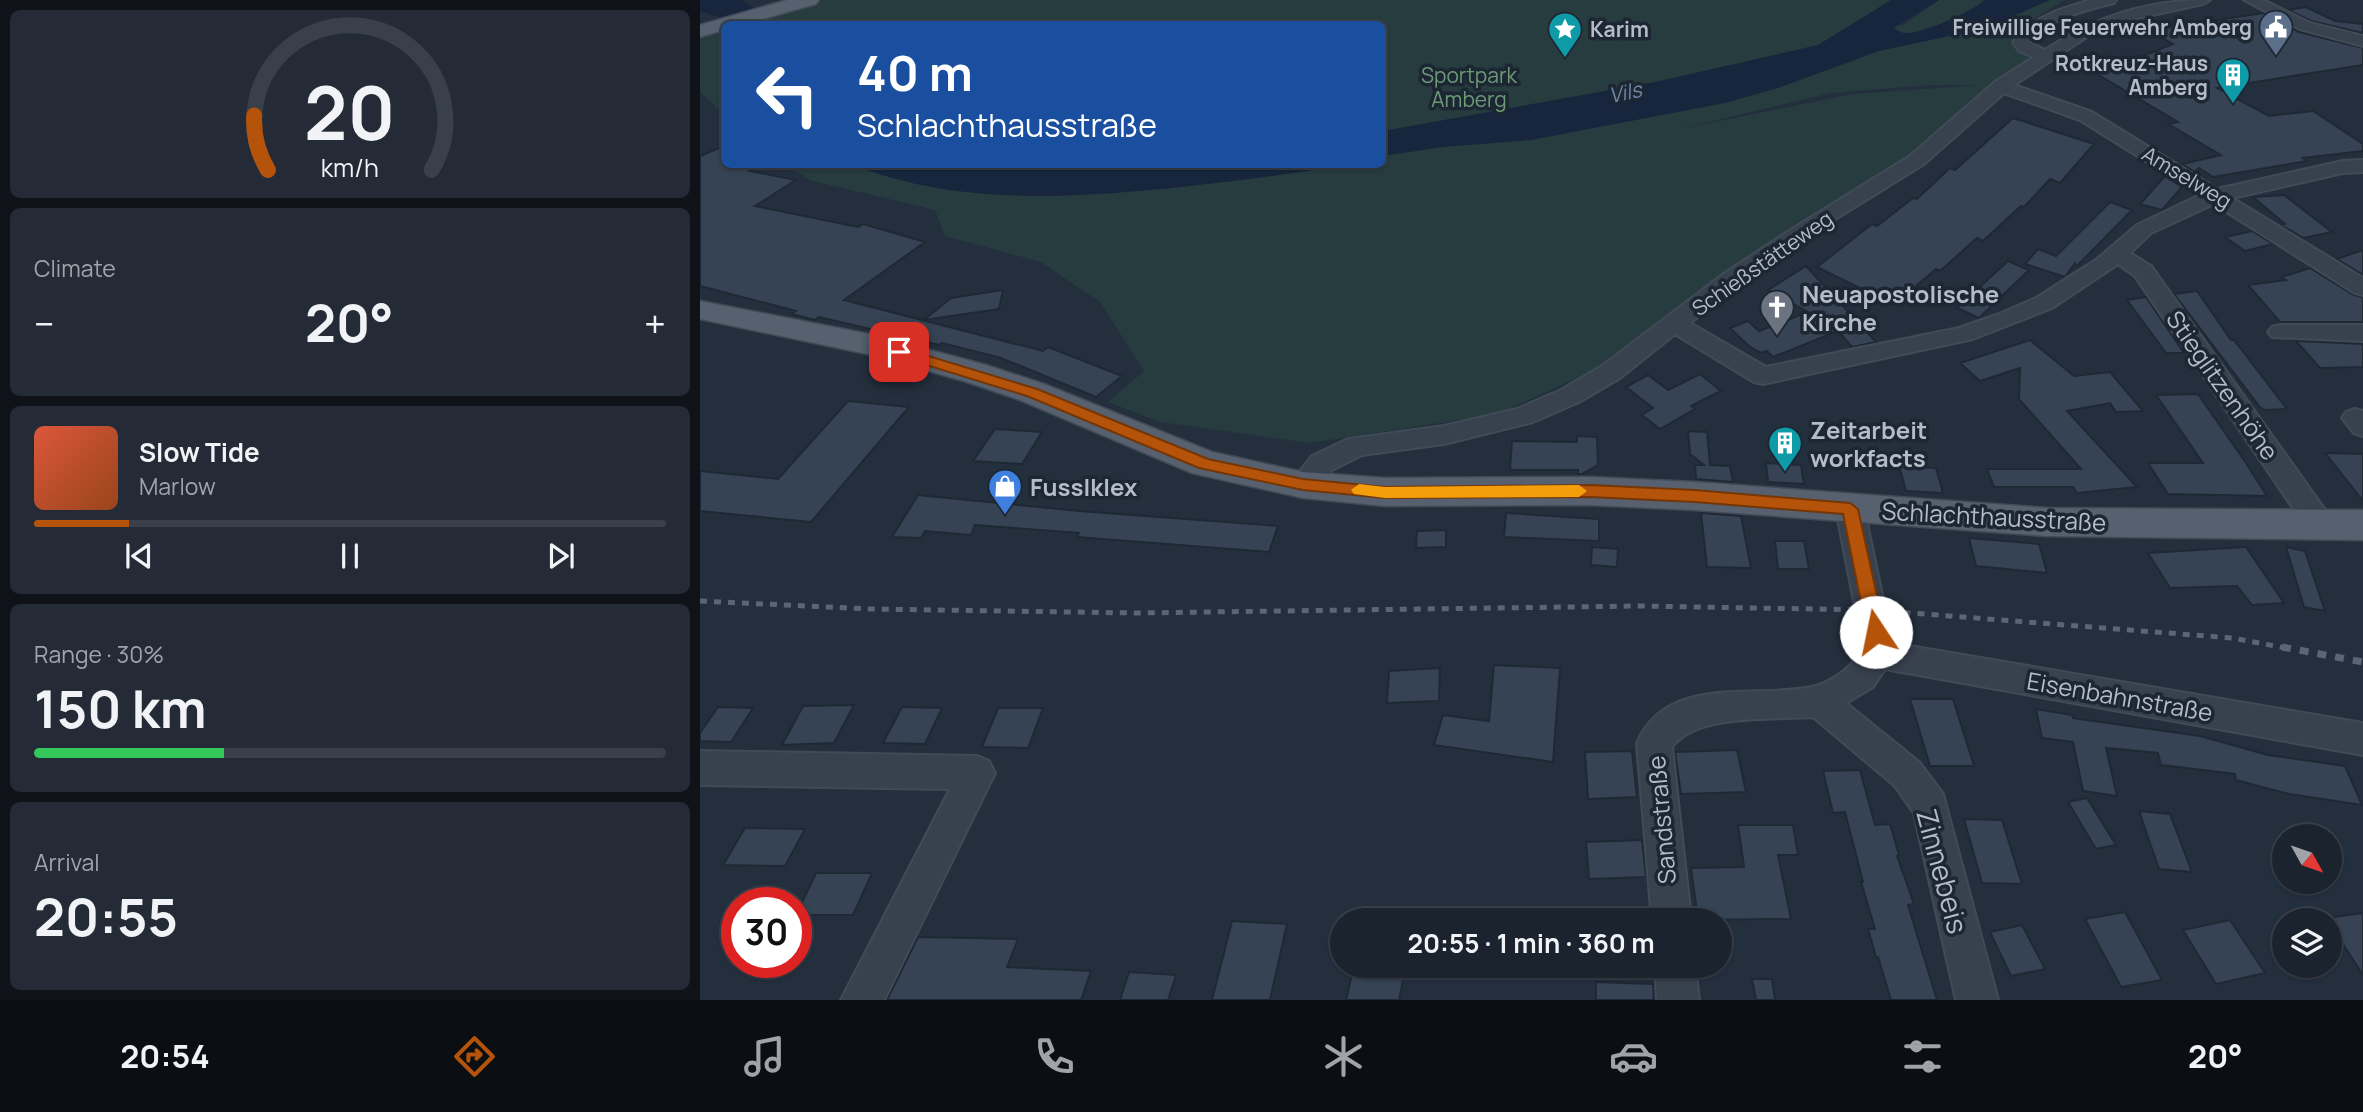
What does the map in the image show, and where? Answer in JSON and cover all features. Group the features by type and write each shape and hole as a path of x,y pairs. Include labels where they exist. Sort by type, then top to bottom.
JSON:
{"main road":[{"path":"733,21 805,1"},
{"path":"700,30 721,24"},
{"name":"Schlachthausstraße","path":"700,310 874,345 975,373 1032,392 1205,464 1303,485 1385,492 1603,492 2047,522 2363,525"}],"street":[{"path":"2047,56 2025,48 2021,42 2028,32 2066,13 2109,0"},
{"name":"Schießstätteweg","path":"1303,485 1322,463 1357,446 1444,435 1524,416 1559,401 1611,372 1731,279 1788,240 1916,160 2001,86 2085,31 2116,18 2203,0"},
{"path":"2251,0 2305,26 2363,41"},
{"name":"Amselweg","path":"2001,86 2086,116 2363,288"},
{"path":"1675,324 1763,376 1887,352 1965,334 2044,303 2118,254 2144,229 2217,195 2343,167 2363,166"},
{"name":"Stieglitzenhöhe","path":"2118,254 2143,271 2320,525"},
{"path":"2280,332 2363,333"},
{"path":"1850,509 1873,610 1877,654"},
{"name":"Sandstraße","path":"1670,908 1654,743 1666,727 1691,713 1719,708 1819,702 1861,677 1877,654"},
{"name":"Eisenbahnstraße","path":"1877,654 2363,739"},
{"name":"Zinnebeis","path":"1819,702 1907,774 1930,806 1977,1000"},
{"path":"700,768 977,773 862,1000"},
{"path":"1676,978 1678,1000"}],"green space":[{"name":"Sportpark Amberg","path":"824,0 1892,0 1869,15 1902,26 1939,0 2065,0 2020,27 2015,27 2011,40 2019,49 2036,59 1992,84 1897,165 1740,262 1603,366 1498,414 1310,443 1160,422 1108,402 1144,371 1100,302 1041,262 945,236 935,210 809,180 791,168 1386,168 1386,21 758,21","holes":["1931,85 1981,85 1853,94 1675,130 1831,93"]},
{"path":"721,32 721,111 700,92 700,37"}],"water":[{"path":"700,0 741,0 756,9 723,18 700,11"},
{"path":"1891,0 1939,0 1894,28 1900,32 1912,33 1946,22 1984,0 2050,0 1983,29 1879,51 1778,88 1725,103 1531,140 1443,147 1386,156 1386,130 1655,82 1818,45"},
{"path":"863,168 1323,168 1182,187 1057,196 974,193 893,178"}],"building":[{"path":"2306,7 2335,21 2363,24 2363,33 2311,21 2288,10"},
{"path":"2264,13 2299,32 2363,48 2363,65 2217,88 2269,116 2313,111 2363,144 2363,151 2303,158 2307,161 2213,177 2199,168 2195,172 2182,164 2221,155 2168,124 2178,122 2097,74 2173,44 2148,30"},
{"path":"2013,118 2094,144 2060,183 2050,179 2024,207 2021,206 1983,241 1977,238 1940,271 1936,269 1894,305 1817,267 1872,224 1877,226 1913,198 1917,199 1950,168 1955,170"},
{"path":"721,147 721,168 756,168 750,171 796,180 755,206 858,227 863,224 925,242 844,300 1043,351 1048,347 1122,376 1096,397 1001,358 819,317 815,320 792,314 796,311 700,286 700,156"},
{"path":"2165,176 2182,187 2162,210 2140,204"},
{"path":"2284,195 2332,232 2303,238 2281,225 2285,224 2253,197"},
{"path":"2110,202 2132,210 2077,266 2075,263 2065,277 2025,264 2038,249 2056,256"},
{"path":"2252,231 2273,244 2245,251 2225,237"},
{"path":"2363,250 2363,275 2337,259"},
{"path":"2008,261 2029,270 1979,318 1957,308"},
{"path":"1806,266 1876,342 1852,347 1838,331 1773,357 1767,351 1761,353 1750,347 1730,328 1748,321 1759,331 1808,312 1768,290"},
{"path":"2310,268 2354,295 2363,297 2363,322 2280,322 2248,285 2286,280 2282,277"},
{"path":"1003,290 999,309 924,320 951,298"},
{"path":"2197,291 2231,340 2234,340 2287,409 2264,410 2259,406 2174,294"},
{"path":"2146,297 2184,353 2166,353 2127,300"},
{"path":"2030,340 2074,376 2110,372 2143,411 2116,412 2110,403 2067,411 2137,487 2077,493 2073,487 1994,487 1987,469 2081,469 2019,399 2020,368 1980,381 1960,363"},
{"path":"2296,341 2363,344 2363,367 2320,368"},
{"path":"1700,374 1721,391 1691,406 1695,409 1660,429 1642,415 1653,408 1626,387 1648,375 1668,390"},
{"path":"2198,394 2267,496 2168,494 2148,463 2203,463 2156,395"},
{"path":"848,401 909,407 811,522 700,511 700,471 778,479"},
{"path":"995,429 1042,432 1022,464 973,461"},
{"path":"1688,431 1707,432 1710,465 1730,466 1733,482 1696,479 1695,465 1704,465 1690,454"},
{"path":"1577,436 1597,437 1598,465 1582,474 1578,474 1578,470 1510,470 1512,441 1577,442"},
{"path":"2325,453 2363,454 2363,501 2341,473"},
{"name":"Zeitarbeit workfacts","path":"1766,463 1801,465 1804,484 1768,482"},
{"path":"1899,466 1936,468 1943,493 1906,491"},
{"path":"918,495 1079,511 1278,526 1269,552 1077,537 1079,533 975,525 971,535 925,531 921,538 892,537"},
{"path":"1506,513 1599,519 1599,541 1504,537"},
{"path":"1701,513 1741,516 1751,568 1707,567"},
{"path":"1446,530 1446,547 1416,548 1417,531"},
{"path":"1969,538 2039,544 2047,573 1976,566"},
{"path":"1775,541 1804,541 1809,569 1778,569"},
{"path":"1592,547 1618,549 1617,567 1591,565"},
{"path":"2246,547 2284,603 2252,605 2237,586 2170,588 2148,553"},
{"path":"2286,547 2305,551 2325,611 2304,607"},
{"path":"1494,665 1560,668 1553,762 1434,745 1443,715 1489,721"},
{"path":"1440,668 1439,701 1387,703 1389,671"},
{"path":"1910,699 1953,699 1974,766 1930,766"},
{"path":"854,705 834,743 782,745 803,706"},
{"path":"718,707 753,708 731,742 700,741 700,733"},
{"path":"902,707 942,708 925,744 883,743"},
{"path":"998,708 1043,708 1028,748 982,747"},
{"path":"2036,709 2072,715 2073,718 2200,736 2268,755 2345,766 2362,805 2289,794 2236,780 2235,774 2161,765 2158,753 2106,748 2117,796 2083,791 2073,742 2042,738"},
{"path":"1737,750 1746,792 1681,794 1675,752"},
{"path":"1632,751 1637,797 1588,799 1585,752"},
{"path":"1860,770 1875,825 1890,824 1899,855 1897,856 1914,904 1908,905 1937,1000 1891,1000 1876,957 1868,929 1875,929 1845,812 1833,813 1823,771"},
{"path":"2087,798 2116,845 2096,849 2068,802"},
{"path":"2139,811 2170,814 2192,872 2159,869"},
{"path":"1964,819 2002,820 2022,884 1982,883"},
{"path":"1738,825 1793,825 1798,855 1778,855 1791,919 1732,920 1732,908 1696,908 1691,868 1744,867"},
{"path":"745,828 805,829 785,866 723,865"},
{"path":"1642,840 1646,877 1589,879 1586,842"},
{"path":"816,873 872,873 853,915 812,915 812,887 809,887"},
{"path":"2125,912 2162,980 2121,987 2085,919"},
{"path":"2363,913 2363,975 2342,943 2342,916"},
{"path":"2230,920 2265,973 2216,984 2183,930"},
{"path":"1232,921 1287,924 1270,1000 1212,1000"},
{"path":"2022,925 2045,969 2011,976 1990,932"},
{"path":"918,937 1018,939 1007,967 1091,971 1081,1000 887,1000"},
{"path":"1129,972 1176,975 1168,1000 1120,1000"},
{"path":"1351,978 1403,978 1399,1000 1346,1000"},
{"path":"1752,979 1772,979 1775,1000 1756,1000"},
{"path":"1596,982 1653,984 1654,1000 1596,1000"}],"waterway":[{"name":"Vils","path":"700,2 752,21"}],"railway":[{"path":"700,601 870,609 1136,613 1639,606 1873,610 2232,638 2291,649"},
{"path":"2282,647 2363,662"}],"slow traffic":[{"path":"1359,490 1579,491"}],"place":[{"name":"Freiwillige Feuerwehr Amberg","path":"2276,57"},
{"name":"Karim","path":"1565,59"},
{"name":"Rotkreuz-Haus Amberg","path":"2233,105"},
{"name":"Neuapostolische Kirche","path":"1777,337"},
{"name":"Zeitarbeit workfacts","path":"1785,473"},
{"name":"Fusslklex","path":"1005,516"}],"route":[{"path":"899,352 1032,392 1205,464 1303,485 1385,492 1590,491 1695,496 1850,509 1876,632"}]}
